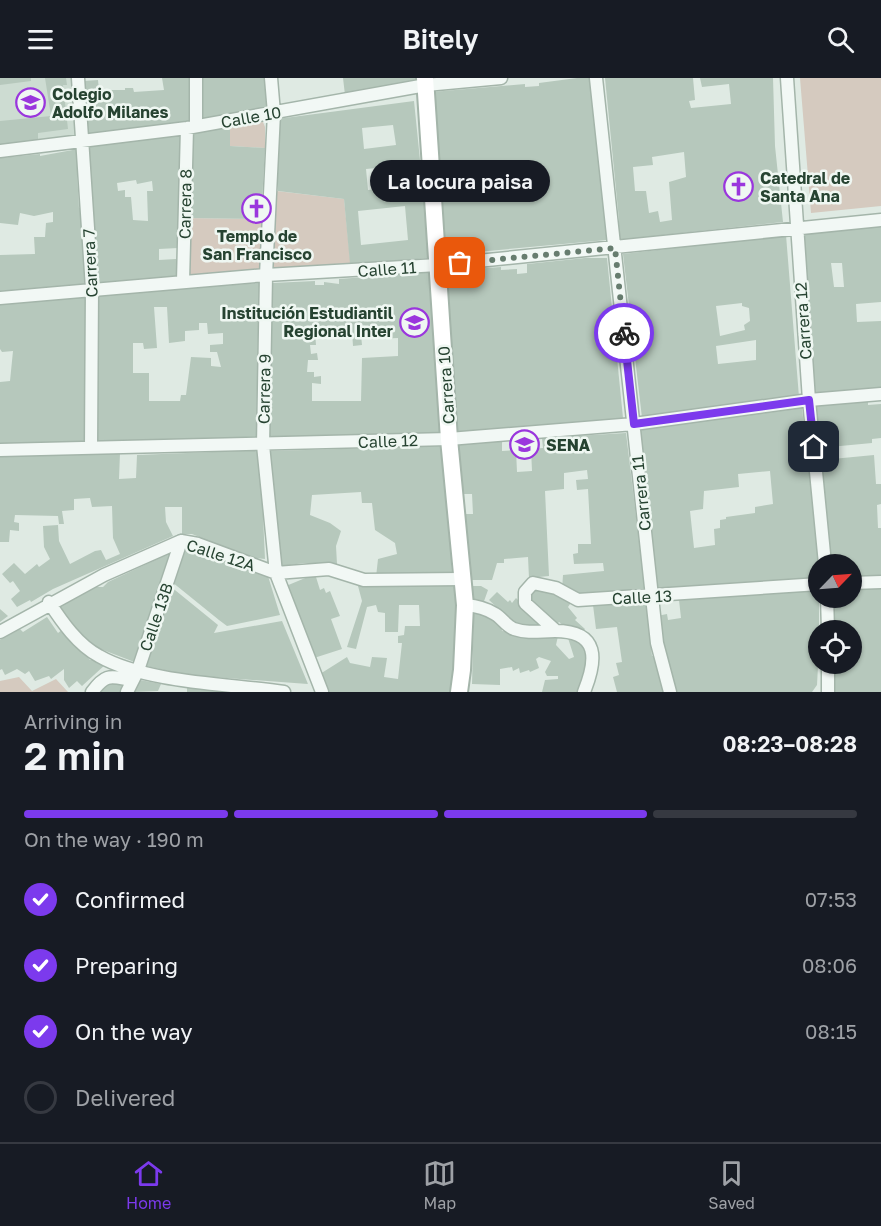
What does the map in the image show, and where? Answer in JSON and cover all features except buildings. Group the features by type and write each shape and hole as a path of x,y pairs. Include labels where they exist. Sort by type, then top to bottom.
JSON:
{"street":[{"name":"Carrera 7","path":"78,78 92,288 91,447"},
{"name":"Carrera 8","path":"183,281 191,127 196,78"},
{"name":"Carrera 9","path":"271,78 274,113 266,274 263,445 276,573 322,692"},
{"name":"Calle 10","path":"0,151 191,127 274,113 425,82 501,78"},
{"name":"Carrera 11","path":"596,78 657,643 670,692"},
{"name":"Carrera 12","path":"787,78 809,400 824,554"},
{"name":"Carrera 10","path":"425,82 449,438 465,605 459,692"},
{"name":"Calle 11","path":"0,298 266,274 438,265 881,220"},
{"name":"Calle 12","path":"0,450 263,445 449,438 634,424 809,400 881,394"},
{"name":"Calle 12A","path":"0,632 49,603 104,575 181,541 276,573 329,569 364,580 461,579"},
{"name":"Calle 13B","path":"127,692 135,675 181,541"},
{"path":"862,583 881,582"},
{"name":"Calle 13","path":"556,631 524,599 532,583 556,588 578,600 808,585"},
{"path":"49,603 80,641 99,656 135,675"},
{"path":"465,605 483,608 511,628 533,634 556,631 578,635 592,647 592,672 584,692"},
{"path":"92,692 102,679 109,676 135,675 284,692"},
{"path":"818,692 828,687"}],"shaded area":[{"path":"0,78 73,78 78,136 0,148"},
{"path":"800,78 881,78 881,206 811,213"},
{"path":"263,122 265,148 230,146 230,127"},
{"path":"268,190 344,199 351,268 181,279 186,218 266,219"},
{"path":"19,677 32,691 56,679 68,692 0,692 0,681"}],"way so far":[{"path":"460,263 615,248 624,333"}],"place":[{"name":"Colegio Adolfo Milanes","path":"31,103"},
{"name":"Catedral de Santa Ana","path":"739,187"},
{"name":"Templo de San Francisco","path":"257,208"},
{"name":"La locura paisa","path":"460,263"},
{"name":"Institución Estudiantil Regional Inter","path":"414,322"},
{"name":"SENA","path":"525,445"}],"route":[{"path":"624,333 634,424 809,400 814,447"}]}
